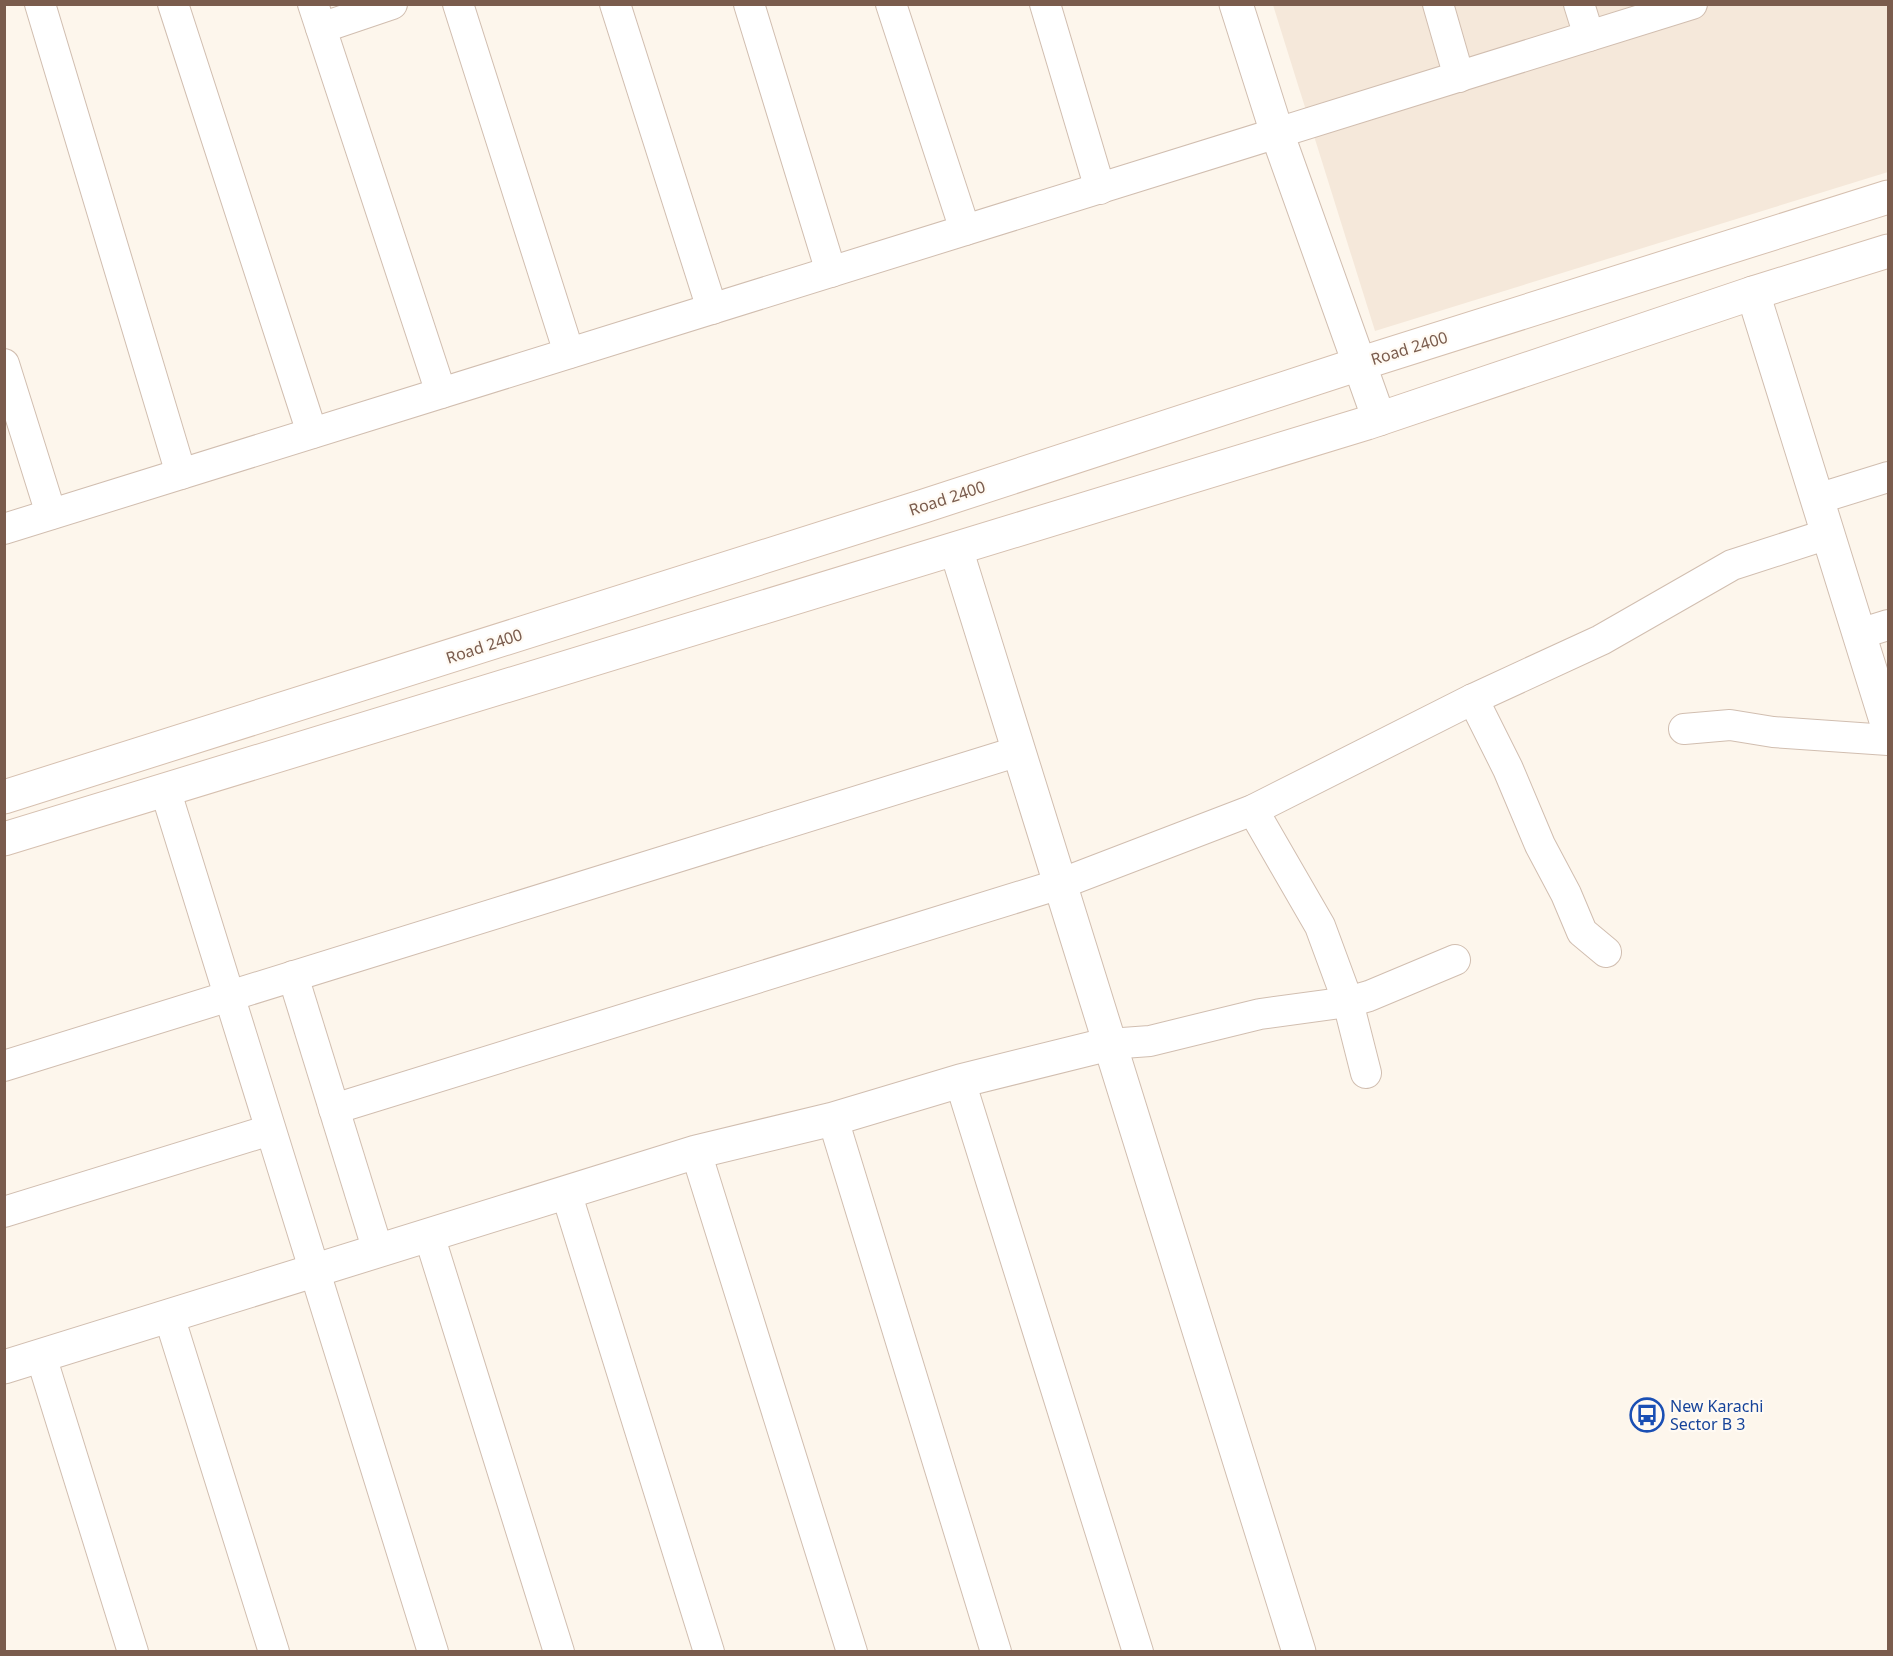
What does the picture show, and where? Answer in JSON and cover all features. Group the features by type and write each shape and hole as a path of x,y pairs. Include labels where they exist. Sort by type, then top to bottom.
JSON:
{"main road":[{"path":"1236,4 1277,134 1379,419"},
{"name":"Road 2400","path":"4,797 924,506 1359,364 1888,197"},
{"path":"4,840 1379,419 1753,293 1888,251"},
{"path":"1753,293 1828,534 1874,630 1888,727"},
{"path":"956,549 1299,1652"},
{"path":"4,1367 696,1152 833,1119 960,1081 1109,1044"}],"street":[{"path":"40,4 181,474"},
{"path":"173,4 312,433"},
{"path":"392,4 317,16 441,393"},
{"path":"458,4 569,353"},
{"path":"615,4 712,309"},
{"path":"749,4 831,272"},
{"path":"891,4 964,230"},
{"path":"1045,4 1100,189"},
{"path":"1438,4 1459,77"},
{"path":"1579,4 1589,36"},
{"path":"4,529 1692,4"},
{"path":"4,364 51,514"},
{"path":"1817,499 1888,477"},
{"path":"334,1109 1060,884 1253,810 1473,699 1601,640 1732,565 1828,534"},
{"path":"1473,699 1508,769 1540,845 1566,894 1582,932 1606,952"},
{"path":"1683,729 1730,725 1773,732 1888,740"},
{"path":"4,1066 1019,751"},
{"path":"165,789 433,1652"},
{"path":"1253,810 1320,926 1348,1002 1366,1073"},
{"path":"1109,1044 1150,1041 1260,1014 1348,1002 1455,960"},
{"path":"293,976 378,1251"},
{"path":"960,1081 1138,1652"},
{"path":"833,1119 996,1652"},
{"path":"4,1212 270,1130"},
{"path":"696,1152 852,1652"},
{"path":"566,1192 709,1652"},
{"path":"429,1235 559,1652"},
{"path":"169,1316 274,1652"},
{"path":"41,1356 133,1652"}],"shaded area":[{"path":"1273,5 1888,5 1888,172 1375,331"}],"place":[{"name":"New Karachi Sector B 3","path":"1647,1415"}]}
